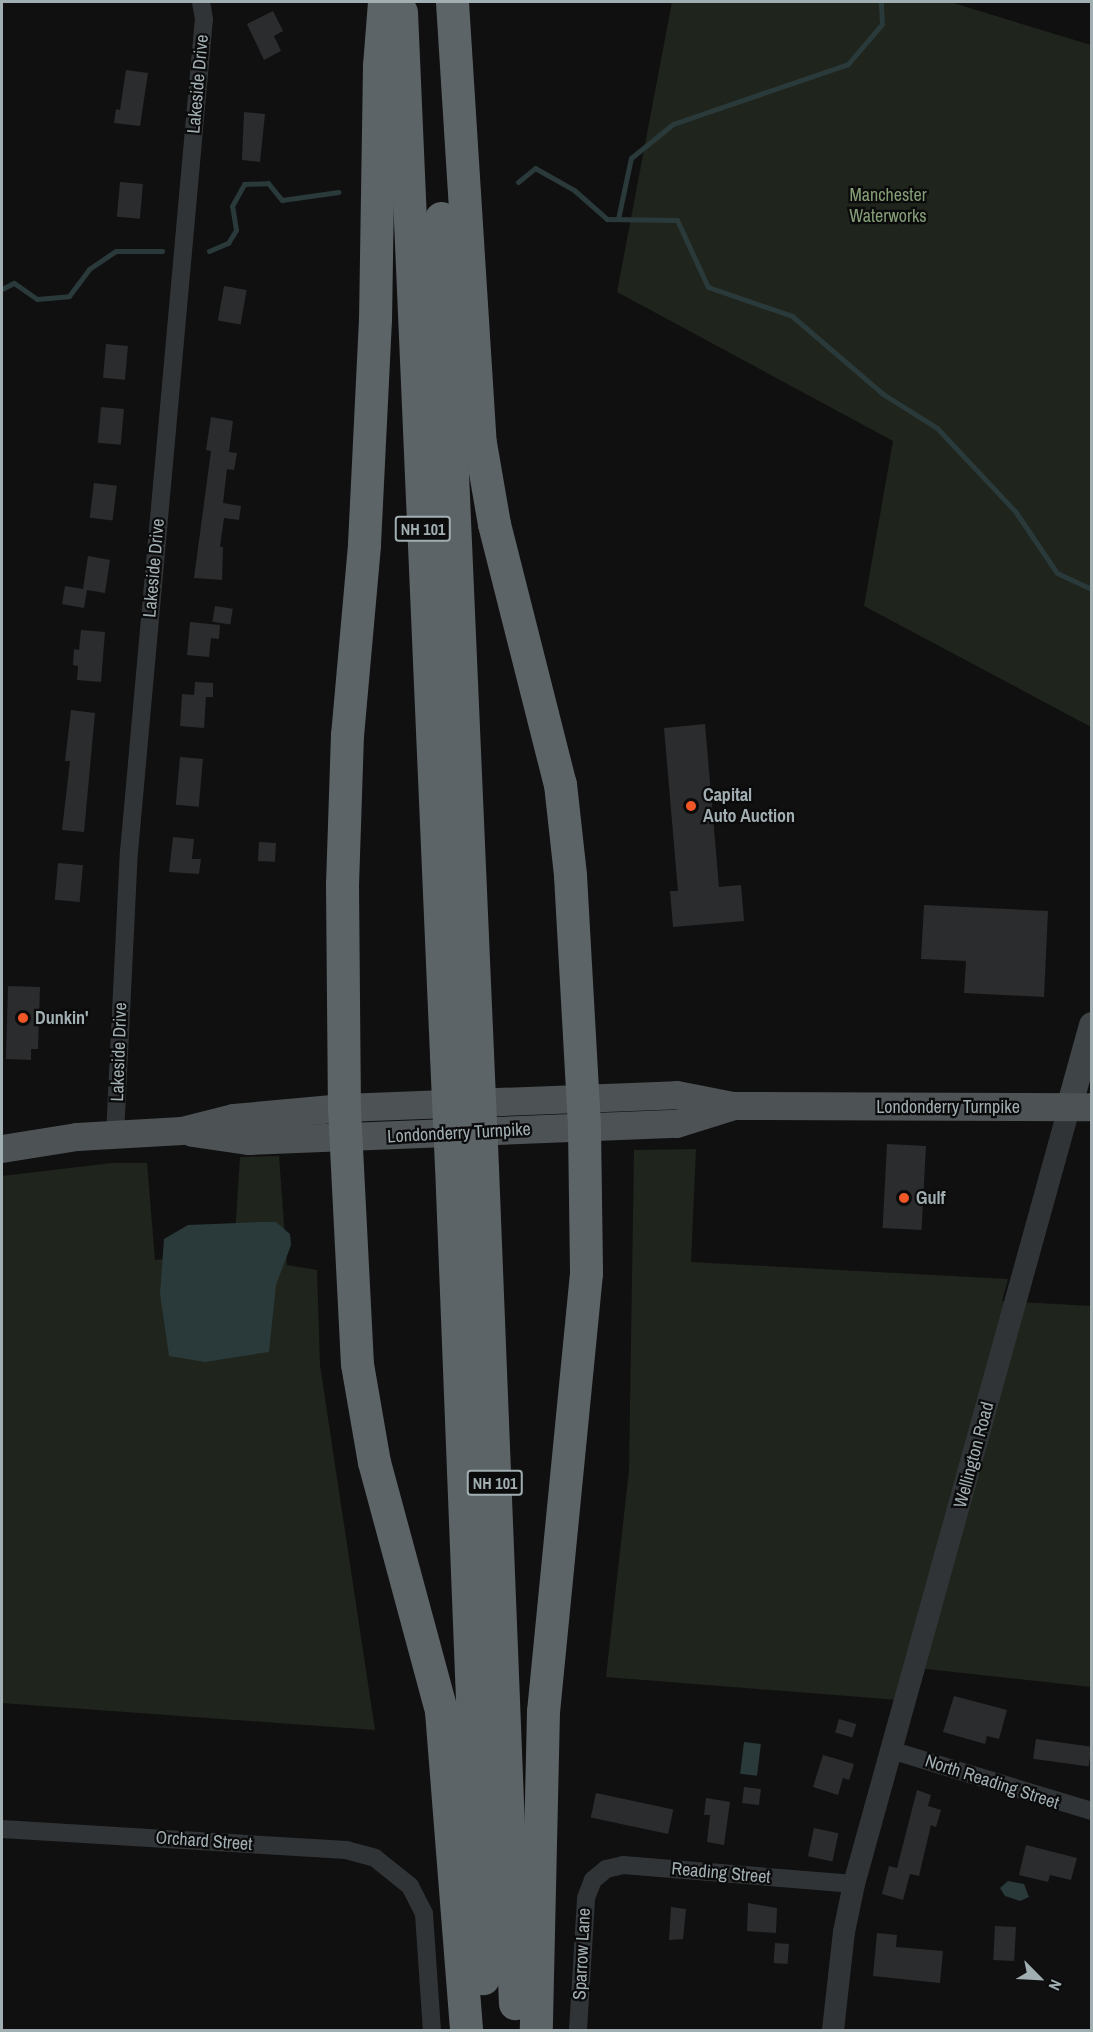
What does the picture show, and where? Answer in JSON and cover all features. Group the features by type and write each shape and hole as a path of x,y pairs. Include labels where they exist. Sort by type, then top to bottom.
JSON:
{"highway":[{"path":"384,2 379,66 375,319 364,544 347,735 342,884 345,1123 357,1364 364,1412 387,1512 436,1686 446,1744 466,2031"},
{"name":"NH 101","path":"400,2 516,2031"},
{"name":"NH 101","path":"434,2 461,1054"},
{"path":"452,2 480,443 494,524 561,794 572,908 582,1113 583,1320 555,1564 543,1711 536,2031"},
{"name":"NH 101","path":"466,1167 485,2031"}],"main road":[{"name":"Wellington Road","path":"1081,1107 1092,1025"},
{"name":"Londonderry Turnpike","path":"2,1149 115,1135 182,1131 234,1118 345,1123 582,1113 677,1124 733,1106 1081,1107"}],"street":[{"name":"Lakeside Drive","path":"115,1135 129,842 204,19 201,2"},
{"name":"Wellington Road","path":"832,2030 844,1932 854,1884 1081,1107"},
{"name":"North Reading Street","path":"894,1751 1092,1811"},
{"name":"Orchard Street","path":"2,1828 346,1850 375,1858 400,1875 418,1900 428,1929 432,2031"},
{"name":"Reading Street","path":"593,1880 606,1869 623,1865 854,1884"},
{"name":"Sparrow Lane","path":"578,2031 584,1907 593,1880"}],"green space":[{"name":"Manchester Waterworks","path":"672,2 950,2 1091,45 1091,727 864,606 893,441 617,292"},
{"path":"696,1149 691,1262 1008,1279 1002,1301 1091,1306 1091,1687 908,1667 899,1700 606,1677 629,1470 634,1150"},
{"path":"279,1156 287,1265 317,1270 320,1365 375,1730 2,1703 2,1176 112,1163 147,1163 155,1260 234,1250 240,1157"}],"shaded area":[{"path":"276,1222 290,1234 291,1245 276,1285 269,1352 205,1362 169,1356 160,1294 164,1239 188,1225"},
{"path":"744,1742 761,1744 757,1776 740,1774"},
{"path":"1008,1881 1024,1884 1029,1897 1020,1901 1005,1896 1000,1888"}],"building":[{"path":"273,11 283,31 274,36 281,51 264,60 247,24"},
{"path":"126,70 148,73 140,126 114,123 116,109 120,110"},
{"path":"244,112 265,114 260,162 242,160"},
{"path":"120,182 143,184 140,219 117,217"},
{"path":"224,286 247,290 241,324 218,320"},
{"path":"106,344 128,346 125,380 103,378"},
{"path":"101,407 124,409 121,445 98,443"},
{"path":"211,417 233,421 229,452 237,453 234,470 227,469 223,503 241,506 239,520 224,518 220,547 223,547 222,580 194,578 211,451 206,450"},
{"path":"94,483 117,486 113,521 90,518"},
{"path":"88,556 110,560 105,593 87,590 84,608 62,604 65,586 83,589"},
{"path":"215,606 233,609 230,625 212,622"},
{"path":"190,622 220,625 219,639 211,638 209,657 187,655"},
{"path":"81,630 105,632 101,682 77,680 78,666 73,665 74,649 79,650"},
{"path":"195,682 213,683 213,697 206,697 204,728 180,726 182,694 194,695"},
{"path":"71,710 95,713 84,832 62,830 70,761 65,761"},
{"name":"Capital Auto Auction","path":"705,724 719,887 741,885 744,921 673,927 670,891 678,891 664,728"},
{"path":"180,757 203,759 199,807 176,805"},
{"path":"173,837 194,839 192,859 201,859 199,874 169,872"},
{"path":"259,842 276,843 275,862 258,861"},
{"path":"58,863 83,865 80,902 55,900"},
{"path":"924,905 1048,911 1044,997 964,993 966,961 921,959"},
{"name":"Dunkin'","path":"8,986 40,987 38,1049 31,1049 31,1060 6,1059"},
{"name":"Gulf","path":"887,1144 926,1146 922,1230 883,1228"},
{"path":"954,1696 1007,1710 999,1739 987,1736 985,1744 943,1732"},
{"path":"839,1719 856,1724 852,1737 835,1732"},
{"path":"1036,1739 1091,1747 1089,1767 1033,1759"},
{"path":"823,1755 854,1764 849,1780 843,1778 838,1795 813,1787"},
{"path":"744,1787 761,1789 759,1805 742,1803"},
{"path":"917,1790 931,1795 928,1806 941,1810 936,1827 931,1825 919,1876 910,1874 903,1900 882,1894 889,1866 897,1868"},
{"path":"596,1793 673,1809 668,1834 591,1817"},
{"path":"706,1798 730,1802 724,1845 707,1842 710,1815 704,1815"},
{"path":"814,1828 838,1833 832,1862 808,1856"},
{"path":"1026,1845 1077,1858 1071,1880 1050,1875 1048,1882 1019,1875"},
{"path":"748,1903 777,1908 776,1933 747,1931"},
{"path":"671,1907 686,1909 683,1939 669,1940"},
{"path":"995,1926 1016,1927 1014,1961 993,1960"},
{"path":"877,1933 897,1935 896,1947 943,1951 940,1983 873,1976"},
{"path":"775,1943 789,1944 788,1964 774,1963"}],"waterway":[{"path":"618,219 631,158 673,124 848,64 882,24 881,2"},
{"path":"518,182 535,168 574,190 607,219 677,220 708,287 792,316 883,394 937,428 1015,511 1057,573 1092,589"},
{"path":"209,251 228,243 236,230 232,206 244,184 268,183 282,200 338,192"},
{"path":"2,289 14,283 37,299 69,296 89,269 116,251 162,251"}],"place":[{"name":"Capital Auto Auction","path":"691,806"},
{"name":"Dunkin'","path":"23,1018"},
{"name":"Gulf","path":"904,1198"}]}
